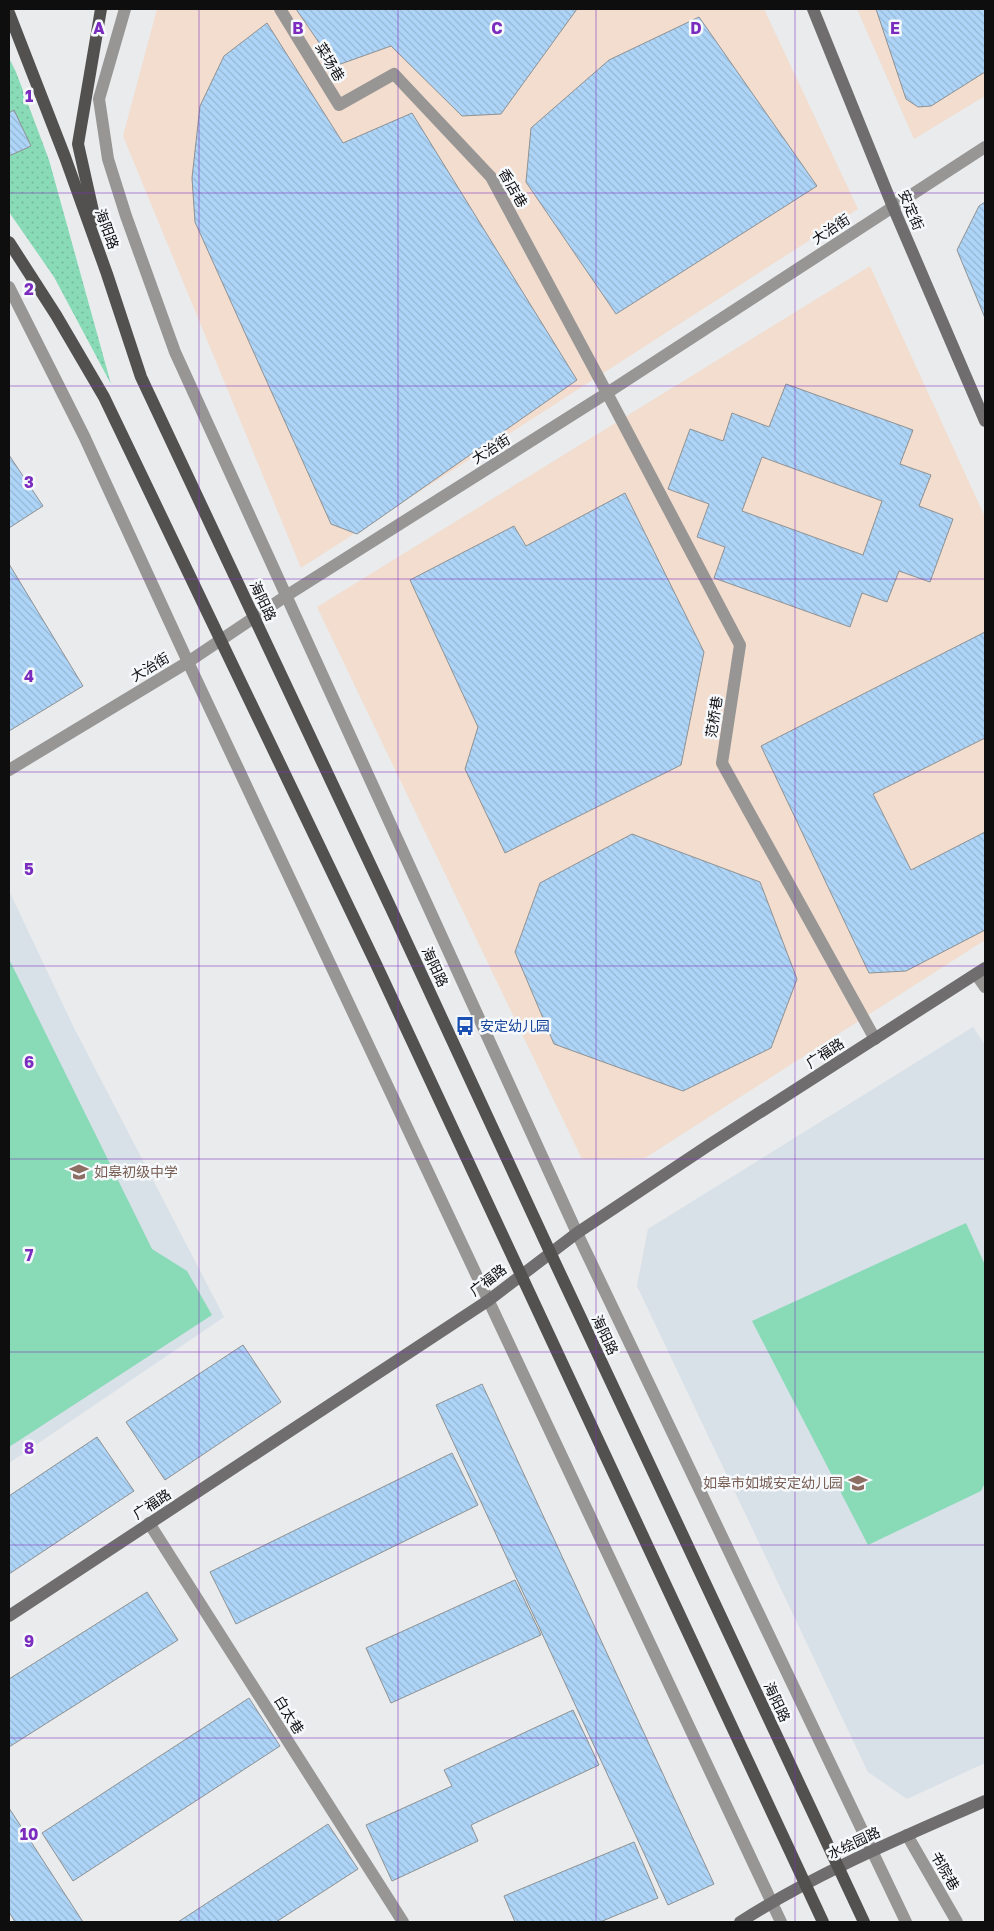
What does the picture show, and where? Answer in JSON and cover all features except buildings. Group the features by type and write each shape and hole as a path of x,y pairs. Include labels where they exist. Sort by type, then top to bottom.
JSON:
{"main road":[{"path":"101,9 78,144 107,274"},
{"name":"海阳路","path":"9,13 65,157 107,274 140,377 396,916 550,1252 864,1922"},
{"path":"9,242 56,315 104,397 376,964 823,1922"}],"street":[{"path":"125,9 99,99 108,159 126,216 175,352 577,1233 906,1922"},
{"name":"菜场巷","path":"280,9 339,105"},
{"name":"安定街","path":"813,9 893,207 985,421"},
{"name":"香店巷","path":"339,105 394,74 485,170 491,177 608,393"},
{"name":"大治街","path":"9,770 188,662 286,596 608,393 985,148"},
{"path":"9,287 84,436 188,662 781,1922"},
{"name":"范桥巷","path":"608,393 740,645 722,763 875,1039"},
{"path":"981,971 985,987"},
{"name":"广福路","path":"9,1616 489,1300 550,1252 709,1145 981,971"},
{"name":"白太巷","path":"149,1523 403,1922"},
{"name":"水绘园路","path":"740,1922 804,1883 838,1866 985,1801"},
{"name":"书院巷","path":"907,1835 957,1922"}],"shaded area":[{"path":"157,9 764,9 858,209 301,568 123,136"},
{"path":"857,9 985,9 985,96 914,139"},
{"path":"870,266 985,517 985,940 645,1158 582,1159 317,607"},
{"name":"如皋初级中学","path":"9,891 74,1028 224,1317 9,1463"},
{"name":"如皋市如城安定幼儿园","path":"973,1027 985,1045 985,1763 907,1799 868,1772 637,1286 648,1229"}],"green space":[{"path":"9,58 49,160 111,384 54,277 9,212"},
{"name":"如皋初级中学","path":"9,959 152,1249 187,1271 212,1315 9,1447"},
{"path":"966,1223 985,1265 985,1483 981,1491 868,1545 752,1321"}],"place":[{"name":"安定幼儿园","path":"465,1026"},
{"name":"如皋初级中学","path":"79,1172"},
{"name":"如皋市如城安定幼儿园","path":"858,1483"}]}
